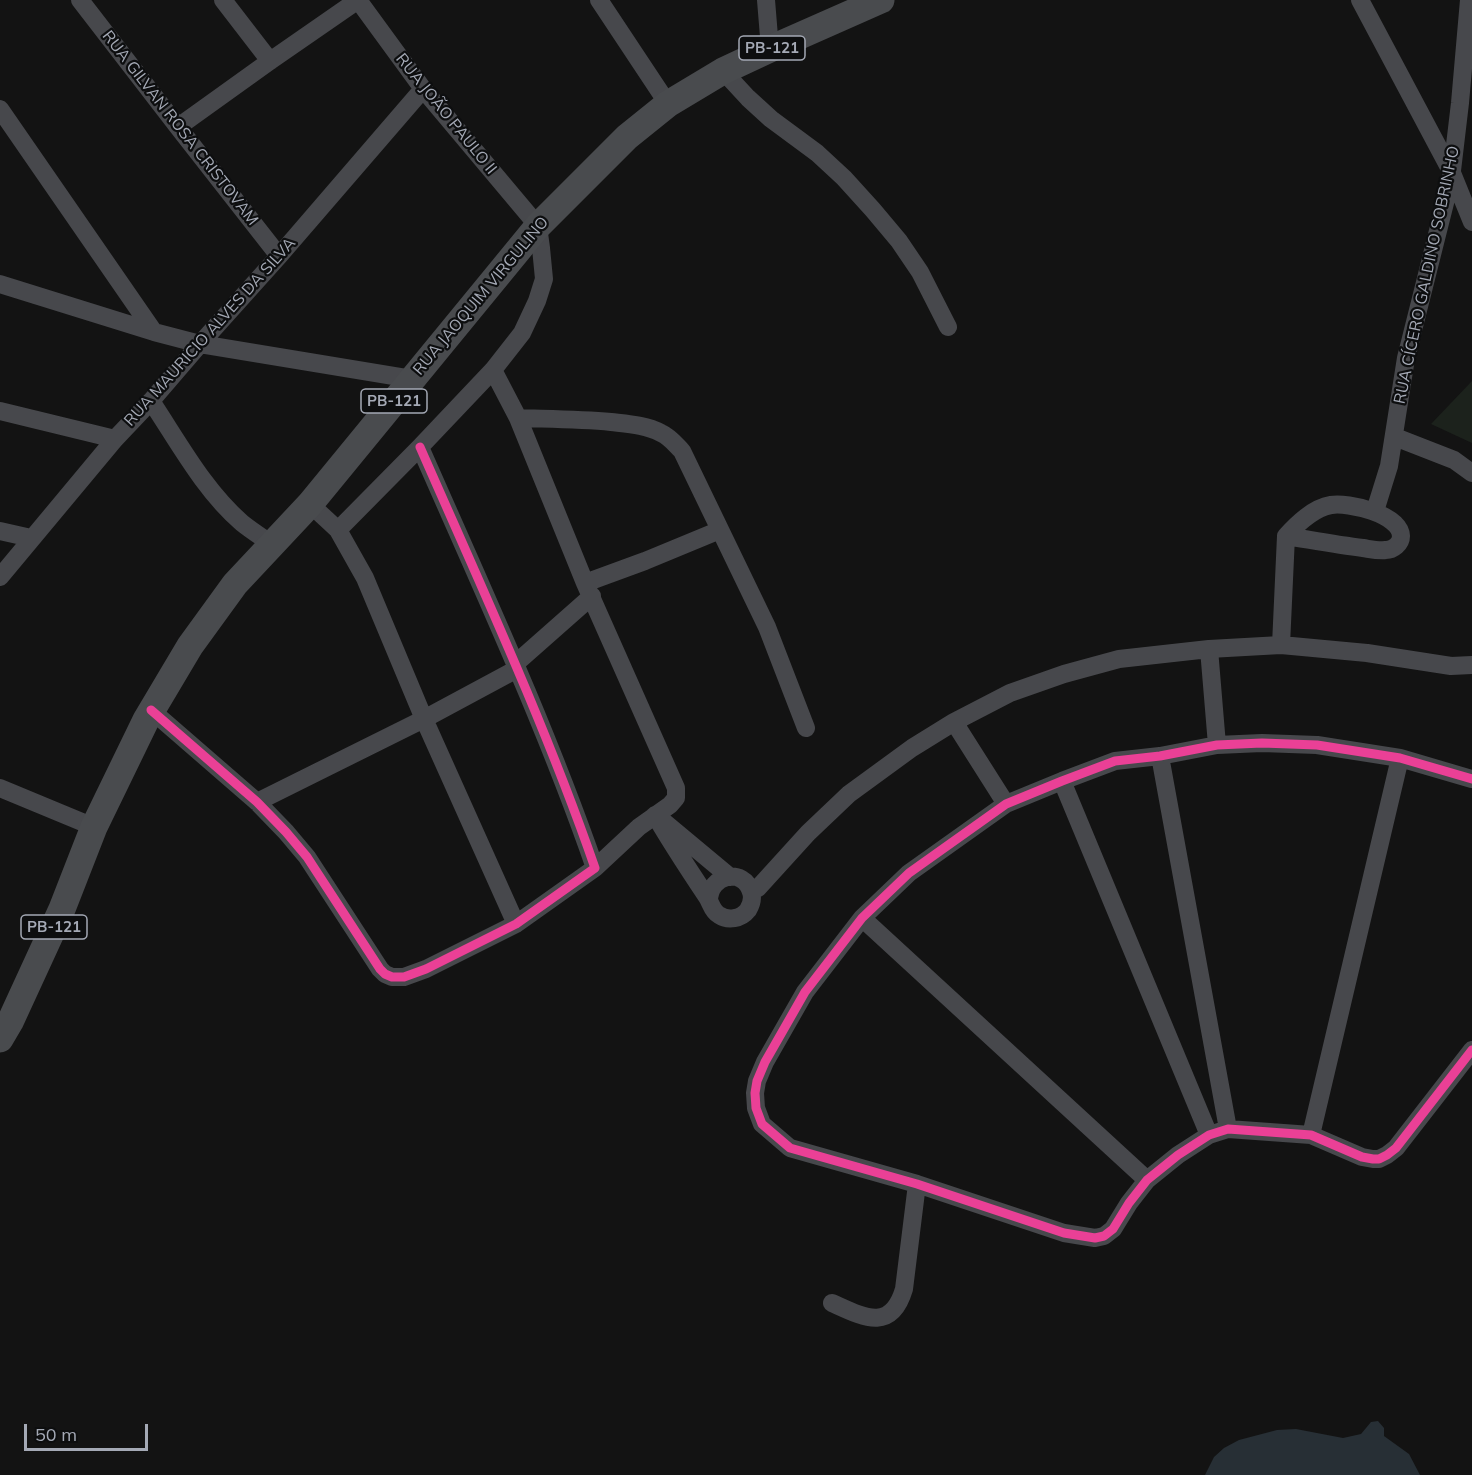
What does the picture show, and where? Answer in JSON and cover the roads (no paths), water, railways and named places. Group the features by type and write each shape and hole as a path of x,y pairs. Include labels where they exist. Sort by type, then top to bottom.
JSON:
{"main road":[{"name":"RUA JAOQUIM VIRGULINO","path":"148,715 190,646 235,584 310,504 538,226 627,137 668,104 723,71 881,0"},
{"name":"PB-121","path":"0,1039 62,909 98,819 148,715"}],"street":[{"name":"RUA GILVAN ROSA CRISTOVAM","path":"80,0 279,255"},
{"path":"224,0 270,61"},
{"path":"178,127 358,0"},
{"name":"RUA JOÃO PAULO II","path":"358,0 423,89 538,226"},
{"path":"599,0 668,104"},
{"path":"766,0 770,49"},
{"path":"1360,0 1452,173 1472,222"},
{"name":"RUA CÍCERO GALDINO SOBRINHO","path":"1375,511 1395,437 1406,358 1452,173 1469,0"},
{"path":"723,71 771,119 817,153 844,178 873,210 921,272 948,327"},
{"name":"RUA MAURICIO ALVES DA SILVA","path":"0,578 115,439 151,401 423,89"},
{"path":"0,109 154,332"},
{"path":"338,530 493,370 522,333 544,279 538,226"},
{"path":"0,284 200,344 412,379"},
{"path":"148,715 257,802 286,832 307,857 380,969 392,977 404,977 426,969 516,924 595,868 639,827 676,798 676,788 588,590 518,418 493,370"},
{"path":"151,401 199,474 220,501 243,524 273,545"},
{"path":"0,411 115,439"},
{"path":"518,418 624,424 660,432 672,440 682,451 767,627 806,728"},
{"path":"1395,437 1454,460 1472,473"},
{"path":"420,447 516,666 595,868"},
{"path":"310,504 338,530 365,578 424,719 516,924"},
{"path":"1281,645 1286,536 1296,524 1329,505 1350,504 1375,511 1394,523 1401,535 1395,548 1388,551 1286,536"},
{"path":"257,802 424,719 516,666 588,590 645,561 720,530"},
{"path":"0,531 31,538"},
{"path":"751,892 758,888 808,833 849,794 912,748 954,722 1010,693 1064,674 1119,659 1209,649 1281,645 1367,653 1451,666 1472,665"},
{"path":"1209,649 1217,745"},
{"path":"954,722 1006,804"},
{"path":"1472,779 1400,758 1317,745 1262,742 1217,745 1160,756 1115,761 1006,804 909,873 862,918 805,992 765,1062 757,1081 756,1108 762,1124 790,1148 917,1184 1064,1233 1095,1238 1104,1236 1113,1229 1147,1180 1178,1155 1209,1135 1228,1129 1311,1136 1362,1156 1379,1159 1396,1148 1472,1050"},
{"path":"1160,756 1228,1129"},
{"path":"1311,1136 1400,758"},
{"path":"1062,781 1209,1135"},
{"path":"0,788 98,819"},
{"path":"655,815 730,876"},
{"path":"655,815 714,912 724,918 736,918 746,913 751,903 751,892 743,881 730,876 714,884 709,901"},
{"path":"862,918 1147,1180"},
{"path":"832,1303 869,1318 884,1317 896,1309 904,1289 917,1184"}]}
